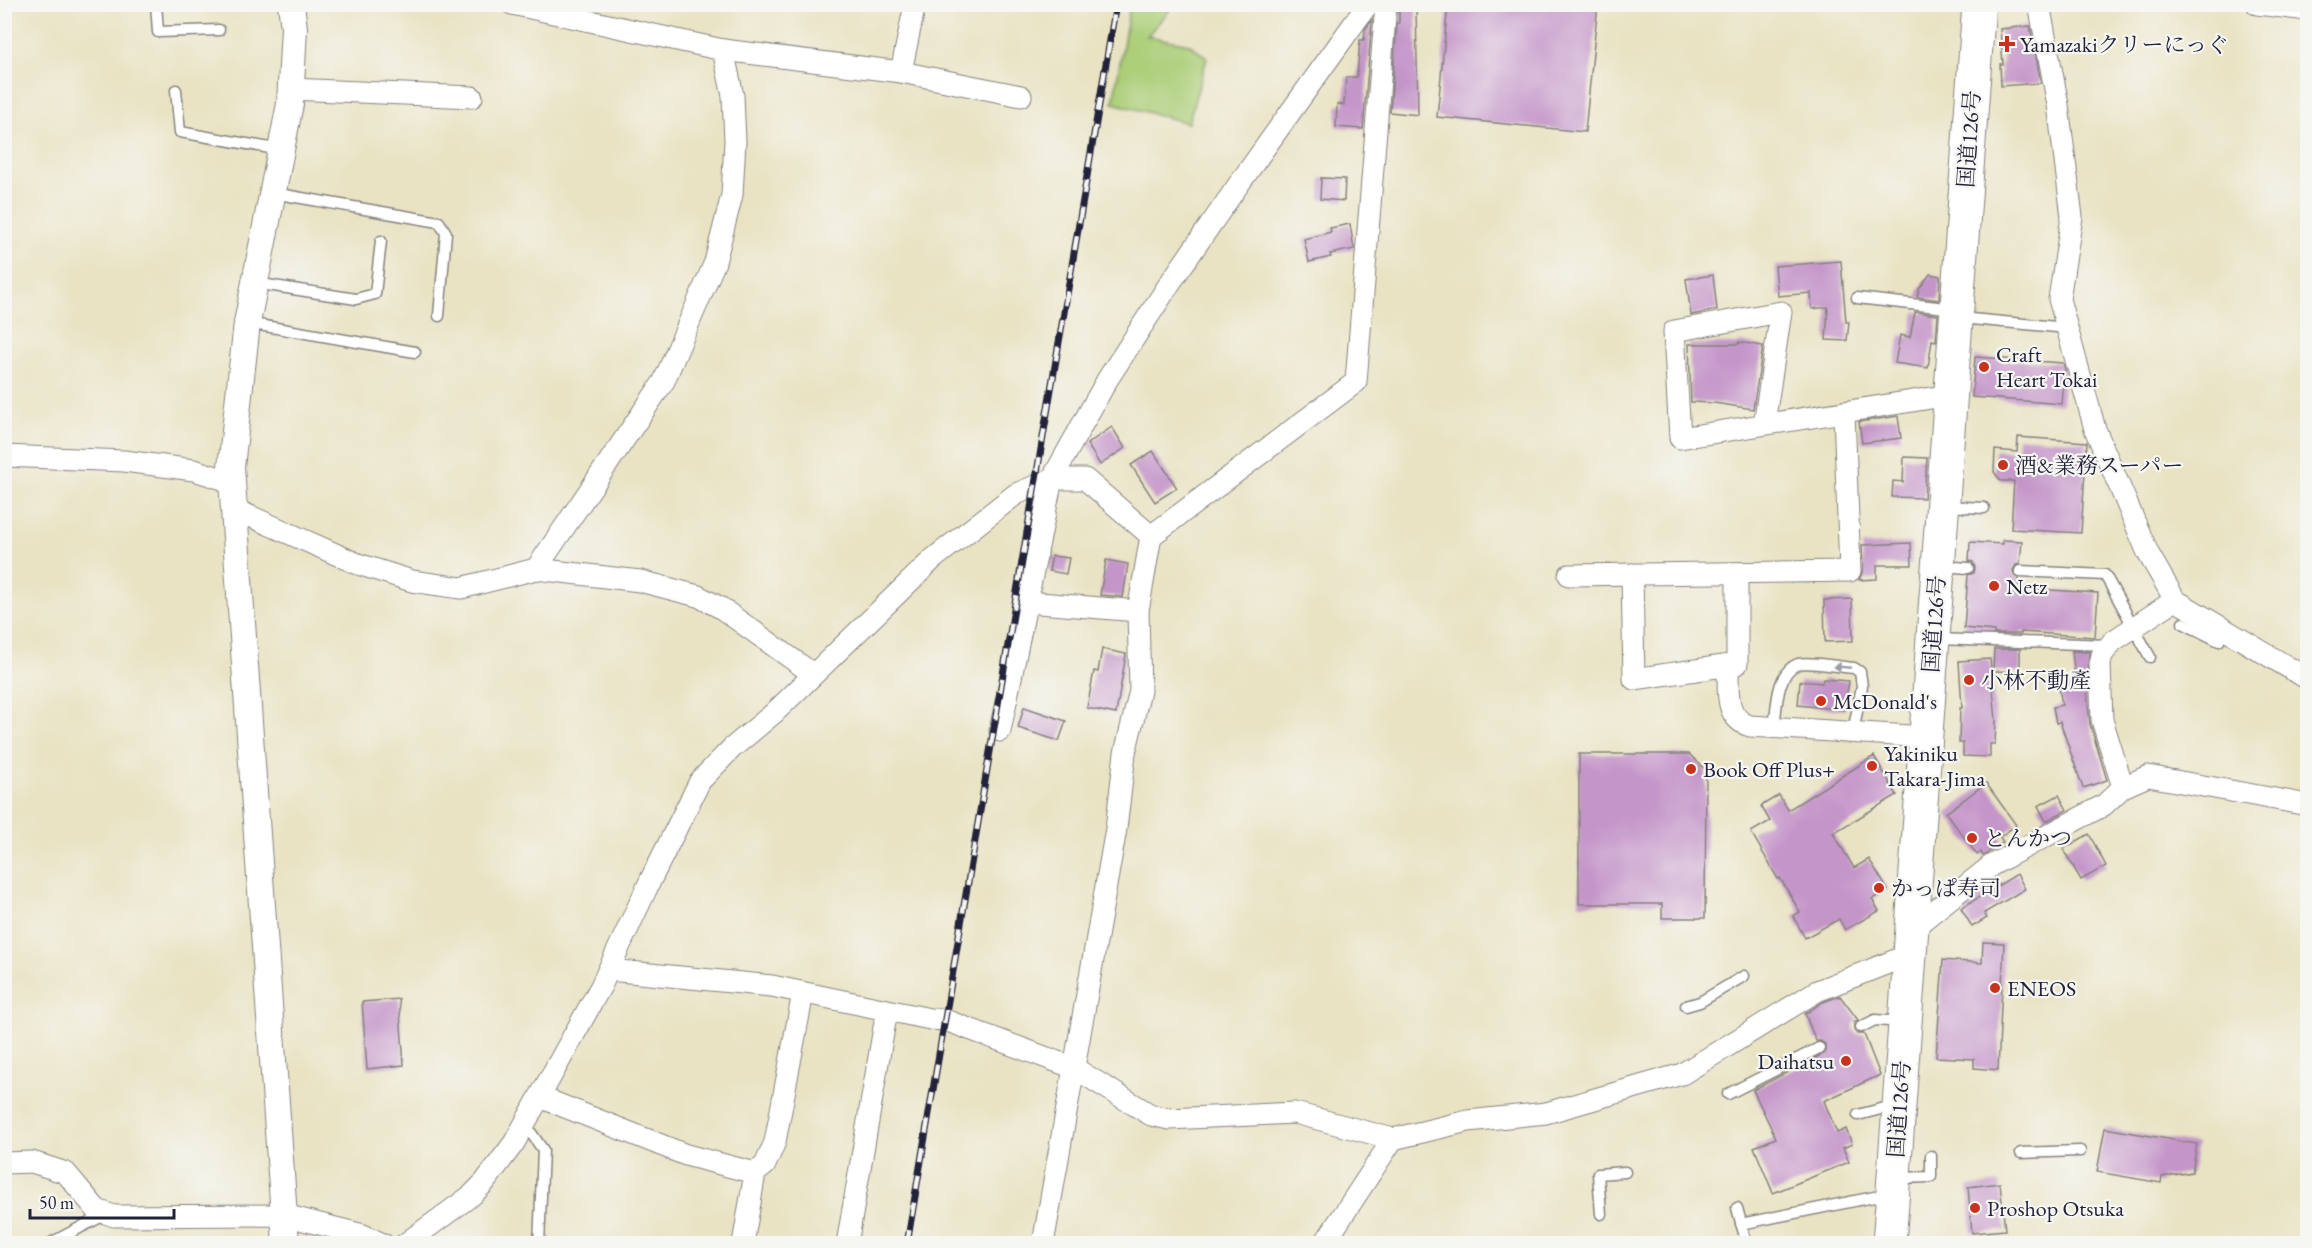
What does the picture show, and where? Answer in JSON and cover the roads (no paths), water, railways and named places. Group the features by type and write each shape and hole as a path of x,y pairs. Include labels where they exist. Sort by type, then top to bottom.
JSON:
{"highway":[{"name":"国道126号","path":"1889,1244 1933,639 1953,567 1943,506 1954,411 1956,313 1979,4"}],"street":[{"path":"286,1244 231,466 247,323 291,89 294,28 291,4"},
{"path":"513,4 723,50 901,72 1021,96"},
{"path":"901,72 915,4"},
{"path":"1000,731 1052,479 1107,380 1170,283 1368,4"},
{"path":"1043,1244 1116,829 1125,753 1140,691 1138,611 1151,536 1356,382 1386,4"},
{"path":"2039,4 2058,105 2072,217 2059,299 2095,429 2148,553 2175,600 2212,632 2307,679"},
{"path":"2258,4 2307,10"},
{"path":"536,569 664,381 715,262 732,195 735,141 733,96 723,50"},
{"path":"291,89 472,97"},
{"path":"1764,424 1781,312 1674,331 1680,438 1844,412 1954,411"},
{"path":"1569,575 1850,571 1844,412"},
{"path":"4,456 124,461 194,470 232,482"},
{"path":"405,1244 472,1195 514,1143 609,970 700,781 732,748 774,713 933,559 1016,494 1052,479 1085,479 1151,536"},
{"path":"234,509 358,564 412,581 462,588 536,569 640,581 698,596 721,608 813,674"},
{"path":"1632,574 1634,679 1737,664 1737,573"},
{"path":"2123,787 2102,720 2100,664 2108,645 2175,600"},
{"path":"1027,602 1138,611"},
{"path":"1728,666 1730,708 1740,723 1750,726 1926,737"},
{"path":"609,970 772,986 945,1020 1074,1068 1151,1115 1168,1119 1294,1113 1393,1139 1468,1121 1546,1113 1682,1074 1817,991 1912,941 1992,865 2104,805 2123,787 2148,776 2307,804"},
{"path":"743,1244 755,1173 765,1165 775,1142 803,993"},
{"path":"847,1244 887,1010"},
{"path":"540,1097 686,1155 755,1173"},
{"path":"1323,1244 1393,1139"},
{"path":"4,1163 32,1162 66,1173 97,1210 114,1216 284,1215 363,1235 383,1244"}],"lane":[{"path":"156,4 158,32 219,30"},
{"path":"176,90 180,132 281,150"},
{"path":"273,193 439,222 446,233 439,316"},
{"path":"255,283 356,299 375,294 381,241"},
{"path":"1857,298 2067,328"},
{"path":"247,323 415,352"},
{"path":"1943,506 1984,508"},
{"path":"2020,571 2105,575 2151,657"},
{"path":"2183,623 2212,632"},
{"path":"1933,639 2108,645"},
{"path":"1774,727 1782,683 1790,669 1800,663 1854,668 1860,672 1862,686 1853,732"},
{"path":"1686,1005 1700,1002 1744,976"},
{"path":"1861,1027 1875,1020 1905,1022"},
{"path":"1728,1094 1819,1048"},
{"path":"1858,1115 1899,1104"},
{"path":"525,1124 543,1150 538,1244"},
{"path":"2020,1153 2080,1151"},
{"path":"1741,1224 1930,1177 1931,1156"},
{"path":"1601,1214 1598,1174 1625,1172"},
{"path":"1737,1208 1747,1244"},
{"path":"49,1244 107,1214"}],"railway":[{"path":"907,1244 1116,4"}],"place":[{"name":"Yamazakiクリーにっぐ","path":"2007,44"},
{"name":"Craft Heart Tokai","path":"1984,367"},
{"name":"酒&業務スーパー","path":"2003,465"},
{"name":"Netz","path":"1994,586"},
{"name":"小林不動產","path":"1969,680"},
{"name":"McDonald's","path":"1821,701"},
{"name":"Yakiniku Takara-Jima","path":"1872,766"},
{"name":"Book Off Plus+","path":"1691,769"},
{"name":"とんかつ","path":"1972,838"},
{"name":"かっぱ寿司","path":"1879,888"},
{"name":"ENEOS","path":"1995,988"},
{"name":"Daihatsu","path":"1846,1061"},
{"name":"Proshop Otsuka","path":"1975,1208"}]}
